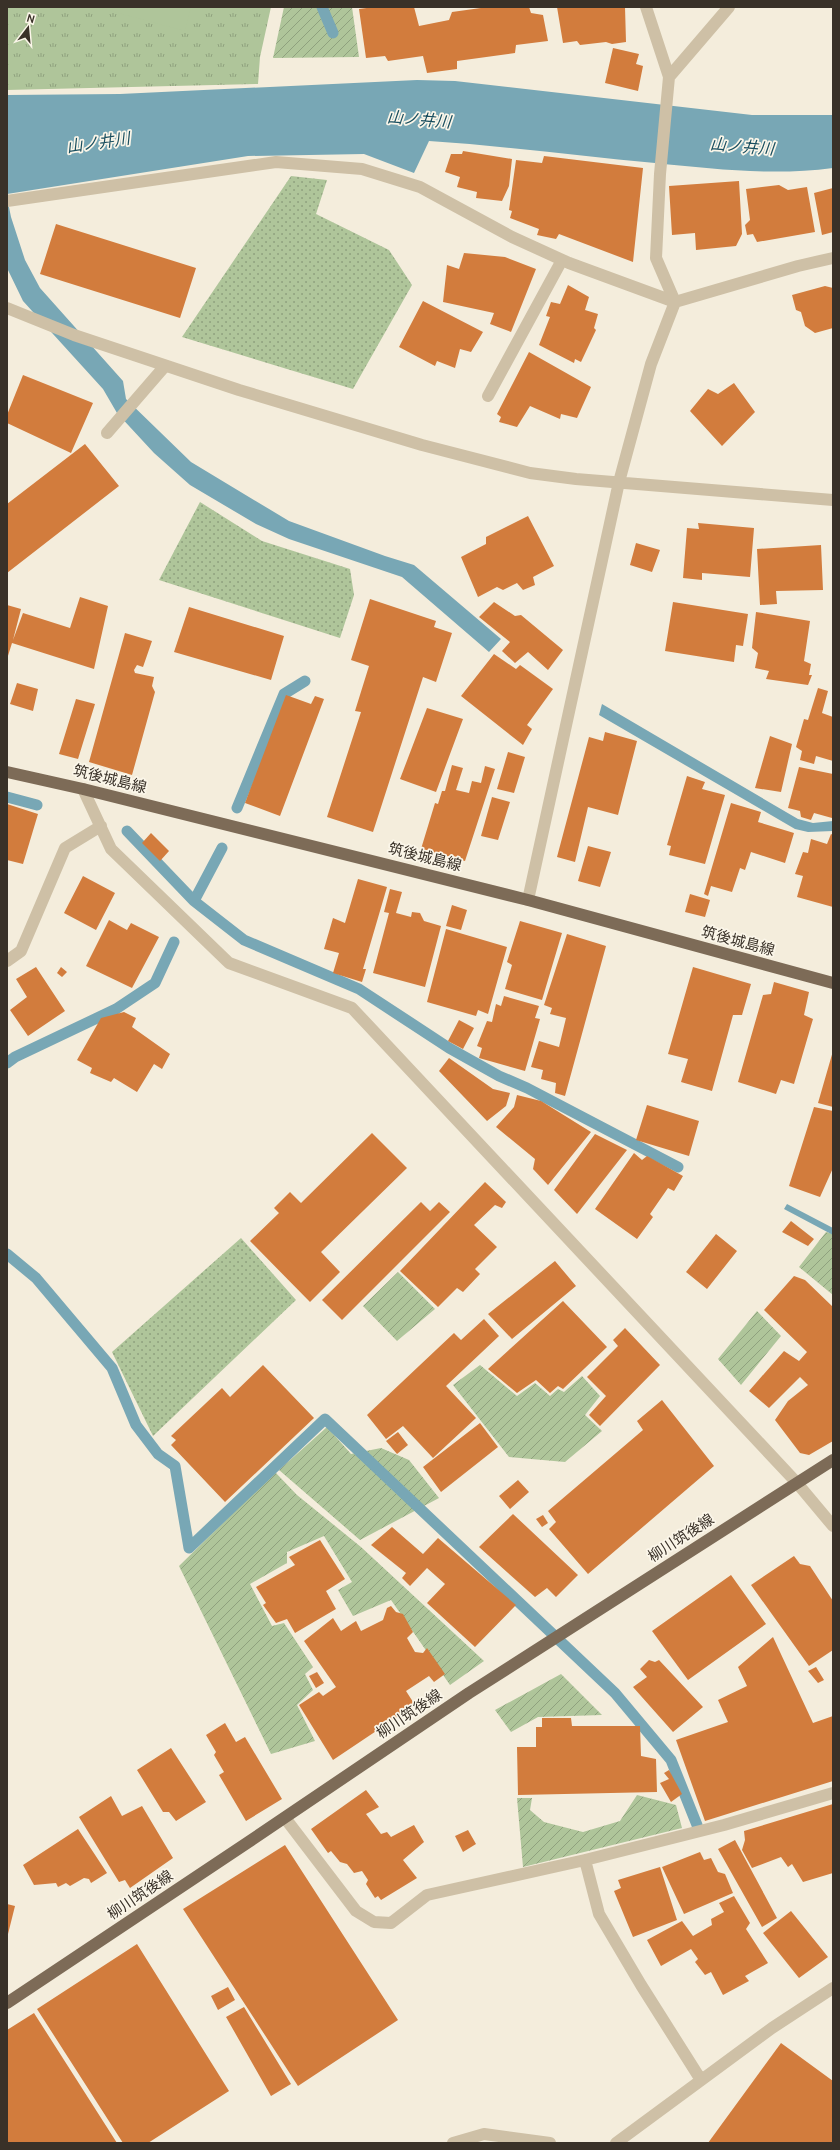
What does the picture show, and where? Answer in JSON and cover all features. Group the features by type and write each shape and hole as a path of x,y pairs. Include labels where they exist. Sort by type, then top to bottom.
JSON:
{"main road":[{"name":"筑後城島線","path":"7,772 83,789 528,900 833,983"},
{"name":"柳川筑後線","path":"7,2002 285,1818 469,1693 833,1460"}],"street":[{"path":"528,900 619,482 651,364 675,302 656,258 660,174 670,77 646,7"},
{"path":"670,77 729,7"},
{"path":"7,201 276,162 362,169 420,187 512,236 562,260 675,302 798,266 833,258"},
{"path":"488,396 562,260"},
{"path":"7,308 74,335 239,390 422,445 530,473 576,480 619,482 833,500"},
{"path":"106,433 165,366"},
{"path":"83,789 111,849 229,963 352,1008 797,1483 833,1526"},
{"path":"7,961 21,951 65,848 101,826"},
{"path":"285,1818 356,1911 374,1922 391,1923 427,1895 585,1860 724,1825 833,1793"},
{"path":"585,1860 599,1914 641,1985 701,2080"},
{"path":"616,2143 772,2028 833,1988"},
{"path":"453,2143 484,2134 550,2143"}],"green space":[{"path":"7,7 271,7 260,57 258,84 7,90"},
{"path":"96,7 191,7 185,31"},
{"path":"284,7 352,7 359,57 273,58"},
{"path":"291,176 327,180 316,214 389,250 412,285 353,389 182,337"},
{"path":"200,502 262,541 350,569 354,595 340,638 159,580"},
{"path":"826,1232 833,1234 833,1295 799,1267"},
{"path":"241,1238 296,1300 153,1436 112,1352"},
{"path":"398,1272 435,1309 397,1341 363,1306"},
{"path":"757,1311 781,1336 741,1385 718,1359"},
{"path":"480,1365 517,1396 535,1383 550,1396 558,1389 564,1392 582,1376 600,1396 585,1415 602,1431 565,1462 509,1457 453,1385"},
{"path":"327,1427 351,1454 381,1448 409,1460 439,1498 360,1540 279,1470"},
{"path":"275,1472 297,1495 361,1547 484,1661 450,1685 391,1600 353,1616 338,1590 352,1582 324,1536 287,1552 287,1563 250,1584 272,1626 284,1623 313,1667 305,1674 313,1690 297,1705 315,1741 271,1754 179,1566"},
{"path":"561,1674 602,1715 538,1717 511,1732 495,1710"},
{"path":"637,1795 676,1805 682,1828 523,1867 517,1798 532,1798 530,1810 544,1822 583,1832 620,1821"}],"water":[{"name":"山ノ井川","path":"417,80 455,81 752,115 833,115 833,168 766,172 744,171 429,141 414,173 364,154 248,156 7,194 7,95 120,94"},
{"path":"7,197 11,217 25,260 40,288 123,381 126,399 191,462 289,521 414,565 501,639 489,652 402,577 289,539 256,524 190,485 154,453 117,413 103,389 23,301 7,268"},
{"path":"602,704 798,819 813,823 833,821 833,831 808,832 795,829 599,715"},
{"path":"787,1204 833,1228 833,1235 784,1209"}],"building":[{"path":"374,7 414,7 419,26 449,20 452,12 488,7 529,7 531,13 543,15 548,41 516,45 515,53 457,61 457,69 427,73 423,56 388,61 385,56 366,58 359,9"},
{"path":"557,7 625,7 626,42 612,44 606,42 580,45 577,41 563,43"},
{"path":"613,48 639,54 636,64 643,66 638,91 605,83"},
{"path":"463,151 512,159 509,186 502,201 476,198 477,192 457,187 460,177 445,172 451,154 462,154"},
{"path":"544,156 643,168 633,262 559,234 556,239 537,235 539,229 510,218 512,211 509,210 516,160 542,163"},
{"path":"739,181 742,234 736,246 696,250 695,233 672,235 669,186"},
{"path":"779,185 788,190 807,187 815,232 757,242 753,234 747,235 745,225 750,220 746,189"},
{"path":"833,188 833,232 822,235 814,193"},
{"path":"56,224 196,268 180,318 40,274"},
{"path":"464,253 505,257 536,269 511,332 490,324 494,313 443,302 447,265 459,269"},
{"path":"568,285 589,297 585,310 598,314 594,328 596,330 581,362 575,359 574,363 539,345 550,317 546,316 551,302 560,304"},
{"path":"825,286 833,288 833,328 815,333 805,326 801,312 796,310 792,295"},
{"path":"423,301 483,332 471,352 460,349 455,368 437,361 435,366 399,347"},
{"path":"529,352 591,387 577,418 561,414 560,419 530,406 517,427 499,422 501,417 497,414"},
{"path":"23,375 93,403 71,453 7,423 7,415"},
{"path":"734,383 755,412 722,446 690,411 708,389 718,394"},
{"path":"85,444 119,486 7,573 7,504"},
{"path":"528,516 554,566 533,577 535,585 523,590 517,583 503,590 497,587 478,597 461,557 486,544 486,537"},
{"path":"698,523 754,528 750,577 702,573 702,580 683,578 687,528 699,529"},
{"path":"636,543 660,550 652,572 630,565"},
{"path":"821,545 823,590 776,591 777,604 760,605 757,549"},
{"path":"80,597 108,606 94,669 12,643 7,659 7,605 21,609 13,640 23,613 70,628"},
{"path":"370,599 436,621 434,627 452,633 436,682 423,677 373,832 327,817 361,712 355,711 369,666 351,660"},
{"path":"494,602 515,616 521,615 563,650 548,670 528,652 515,663 502,651 510,642 479,617"},
{"path":"673,602 748,614 743,646 736,645 734,662 665,651"},
{"path":"189,607 284,636 271,680 174,652"},
{"path":"756,612 810,621 804,661 811,664 809,675 812,675 808,685 766,679 769,671 755,668 758,653 752,648"},
{"path":"125,633 152,641 143,667 137,665 134,670 135,673 154,677 152,686 155,692 132,775 89,762"},
{"path":"494,654 516,669 520,665 553,689 527,725 532,729 523,745 461,696"},
{"path":"17,683 38,689 33,711 10,704"},
{"path":"818,688 828,691 822,713 833,717 833,761 816,756 814,764 800,760 802,751 796,747 804,719 808,720"},
{"path":"286,695 311,704 315,696 324,699 280,816 245,803"},
{"path":"76,699 95,704 78,759 59,754"},
{"path":"427,708 463,719 436,792 400,779"},
{"path":"605,732 637,741 618,815 588,807 575,862 557,857 589,737 603,741"},
{"path":"770,736 792,744 781,792 755,788"},
{"path":"508,752 525,757 514,793 497,789"},
{"path":"452,765 463,768 456,790 469,793 472,781 481,783 485,766 495,769 465,861 421,849 435,803 438,804 442,791 445,791"},
{"path":"799,767 833,774 832,818 814,813 811,820 801,817 800,811 788,808"},
{"path":"687,776 705,782 702,789 725,795 705,864 669,855 671,846 667,845"},
{"path":"492,797 510,802 498,840 481,836"},
{"path":"731,803 761,812 758,822 794,833 785,863 751,852 745,870 740,868 732,892 711,886 708,896 704,894"},
{"path":"7,804 38,814 23,864 7,860"},
{"path":"151,833 169,851 160,861 142,843"},
{"path":"831,834 833,835 833,907 797,897 803,876 795,874 803,852 808,853 811,839 827,844"},
{"path":"588,846 611,852 600,887 578,881"},
{"path":"83,876 115,893 96,930 64,913"},
{"path":"358,879 387,887 363,969 366,969 362,982 333,973 339,953 324,949 333,918 345,923"},
{"path":"390,889 402,892 396,913 411,917 412,912 420,913 424,921 441,926 425,987 373,973 389,913 384,912"},
{"path":"690,894 710,900 705,917 685,912"},
{"path":"452,905 467,910 461,930 446,926"},
{"path":"109,920 127,930 131,923 159,937 132,988 86,966"},
{"path":"520,921 562,933 542,1000 505,989 512,965 507,962"},
{"path":"446,929 507,947 488,1014 478,1010 476,1016 427,1002"},
{"path":"567,934 606,946 565,1096 555,1093 556,1083 541,1079 543,1070 531,1067 539,1041 559,1047 566,1018 550,1014 552,1008 544,1005"},
{"path":"36,967 65,1011 28,1036 10,1010 27,997 16,979"},
{"path":"61,967 67,972 62,977 57,973"},
{"path":"693,967 751,984 742,1015 733,1015 712,1091 681,1082 688,1059 668,1054"},
{"path":"774,982 809,992 804,1015 813,1019 794,1084 781,1080 776,1094 738,1082 763,995 771,994"},
{"path":"504,996 539,1006 535,1018 540,1019 525,1071 479,1058 482,1048 477,1046 487,1021 492,1022 496,1004 501,1006"},
{"path":"124,1012 136,1018 132,1027 170,1054 162,1069 154,1064 137,1092 114,1078 111,1082 90,1073 92,1068 77,1060 101,1018"},
{"path":"459,1020 474,1028 463,1049 448,1041"},
{"path":"833,1051 833,1107 818,1103"},
{"path":"449,1058 493,1089 510,1093 506,1106 487,1121 439,1071"},
{"path":"517,1095 541,1101 591,1132 548,1185 533,1169 535,1159 496,1127 514,1107"},
{"path":"647,1105 699,1121 689,1156 636,1140"},
{"path":"814,1107 833,1111 833,1168 820,1197 789,1186"},
{"path":"372,1133 407,1168 321,1252 340,1272 310,1302 250,1241 279,1213 274,1208 290,1192 301,1203"},
{"path":"595,1134 627,1150 577,1214 554,1190"},
{"path":"634,1153 642,1160 647,1156 683,1176 674,1191 668,1188 650,1214 653,1217 637,1239 595,1209"},
{"path":"485,1182 506,1202 502,1208 495,1205 474,1225 497,1247 475,1269 480,1274 463,1292 457,1288 438,1307 400,1271"},
{"path":"421,1202 430,1211 439,1202 450,1212 342,1320 322,1300"},
{"path":"791,1221 814,1239 808,1246 782,1232"},
{"path":"716,1234 737,1251 707,1289 686,1272"},
{"path":"555,1261 576,1286 512,1339 488,1314"},
{"path":"794,1276 805,1280 833,1307 833,1441 809,1455 800,1453 775,1420 788,1401 808,1385 800,1377 769,1408 749,1391 784,1351 799,1361 807,1352 764,1310"},
{"path":"563,1301 607,1347 563,1389 558,1386 550,1393 536,1380 517,1393 488,1369"},
{"path":"484,1319 499,1336 446,1386 476,1418 433,1458 403,1426 386,1439 367,1415 454,1333 461,1340"},
{"path":"625,1328 660,1365 600,1426 589,1415 606,1396 587,1377 618,1346 613,1340"},
{"path":"263,1365 314,1418 225,1502 171,1445 176,1440 171,1436 222,1388 230,1397"},
{"path":"662,1400 714,1466 588,1574 549,1529 556,1522 548,1511 643,1430 637,1421"},
{"path":"480,1423 498,1447 441,1492 423,1467"},
{"path":"398,1432 408,1445 397,1454 386,1441"},
{"path":"518,1480 529,1492 510,1509 499,1496"},
{"path":"513,1514 578,1575 556,1597 547,1588 535,1597 479,1547"},
{"path":"543,1515 548,1523 542,1527 536,1519"},
{"path":"392,1527 423,1554 438,1538 516,1605 475,1647 427,1603 445,1584 427,1568 410,1586 402,1578 406,1573 371,1545"},
{"path":"320,1540 345,1579 326,1591 336,1609 295,1633 287,1619 276,1623 263,1605 266,1603 256,1587 295,1565 289,1557"},
{"path":"794,1556 800,1564 810,1566 833,1601 833,1650 809,1666 751,1585"},
{"path":"731,1575 766,1624 688,1680 652,1631"},
{"path":"391,1606 396,1612 403,1614 413,1632 407,1638 415,1652 423,1653 427,1648 445,1674 434,1682 429,1676 406,1691 415,1705 333,1760 299,1705 319,1692 323,1696 336,1687 304,1641 333,1618 341,1631 356,1621 361,1631 383,1620 387,1608"},
{"path":"773,1637 813,1723 833,1716 833,1781 705,1821 676,1740 728,1722 718,1700 747,1686 738,1667"},
{"path":"649,1660 655,1662 659,1660 703,1707 673,1732 633,1687 647,1677 640,1669"},
{"path":"816,1667 824,1680 818,1683 808,1671"},
{"path":"317,1672 324,1683 316,1688 309,1676"},
{"path":"542,1718 571,1718 572,1726 640,1726 641,1756 656,1759 657,1792 518,1795 517,1747 536,1747 536,1727 542,1727"},
{"path":"225,1723 236,1742 245,1737 282,1799 246,1821 219,1775 224,1772 214,1755 216,1752 206,1735"},
{"path":"171,1748 206,1802 176,1821 169,1812 163,1812 137,1770"},
{"path":"669,1770 682,1794 671,1802 660,1783 669,1779 664,1773"},
{"path":"366,1790 379,1807 366,1814 381,1834 387,1832 391,1837 414,1825 424,1842 403,1860 417,1878 381,1900 378,1896 375,1898 366,1884 368,1880 362,1871 354,1873 347,1864 340,1862 331,1851 328,1853 311,1829"},
{"path":"111,1796 122,1816 142,1806 173,1858 130,1888 125,1880 119,1882 79,1817"},
{"path":"833,1804 833,1873 803,1882 792,1864 788,1867 781,1857 752,1868 742,1850 745,1840 744,1831"},
{"path":"78,1829 107,1873 91,1883 89,1879 84,1878 70,1886 66,1883 58,1887 56,1883 34,1885 23,1865"},
{"path":"468,1830 476,1844 463,1852 455,1836"},
{"path":"735,1840 777,1918 762,1927 718,1849"},
{"path":"285,1845 398,2020 298,2086 183,1909"},
{"path":"700,1852 704,1860 711,1858 718,1872 725,1874 733,1893 684,1914 662,1867"},
{"path":"660,1867 677,1920 633,1937 614,1891 621,1888 618,1880"},
{"path":"734,1896 750,1923 746,1929 768,1963 745,1976 749,1981 723,1995 711,1972 705,1975 695,1962 698,1959 691,1949 661,1966 647,1940 682,1921 693,1936 712,1925 711,1919 724,1912 719,1903"},
{"path":"7,1904 15,1906 8,1934 7,1934"},
{"path":"791,1911 828,1957 799,1978 763,1933"},
{"path":"137,1944 229,2091 148,2143 123,2143 37,2009"},
{"path":"228,1987 235,2000 218,2010 211,1996"},
{"path":"244,2007 291,2084 271,2096 226,2017"},
{"path":"34,2013 117,2143 7,2143 7,2030"},
{"path":"781,2043 833,2081 833,2143 708,2143"}],"waterway":[{"path":"322,7 333,33"},
{"path":"237,808 284,694 305,681"},
{"path":"7,797 37,805"},
{"path":"127,831 194,901 244,940 359,989 449,1048 499,1076 527,1088 678,1167"},
{"path":"194,901 222,848"},
{"path":"7,1063 15,1057 116,1009 155,983 174,942"},
{"path":"7,1254 36,1278 112,1368 136,1425 158,1454 175,1466 189,1548 325,1419 615,1693 671,1760 697,1825"}]}
